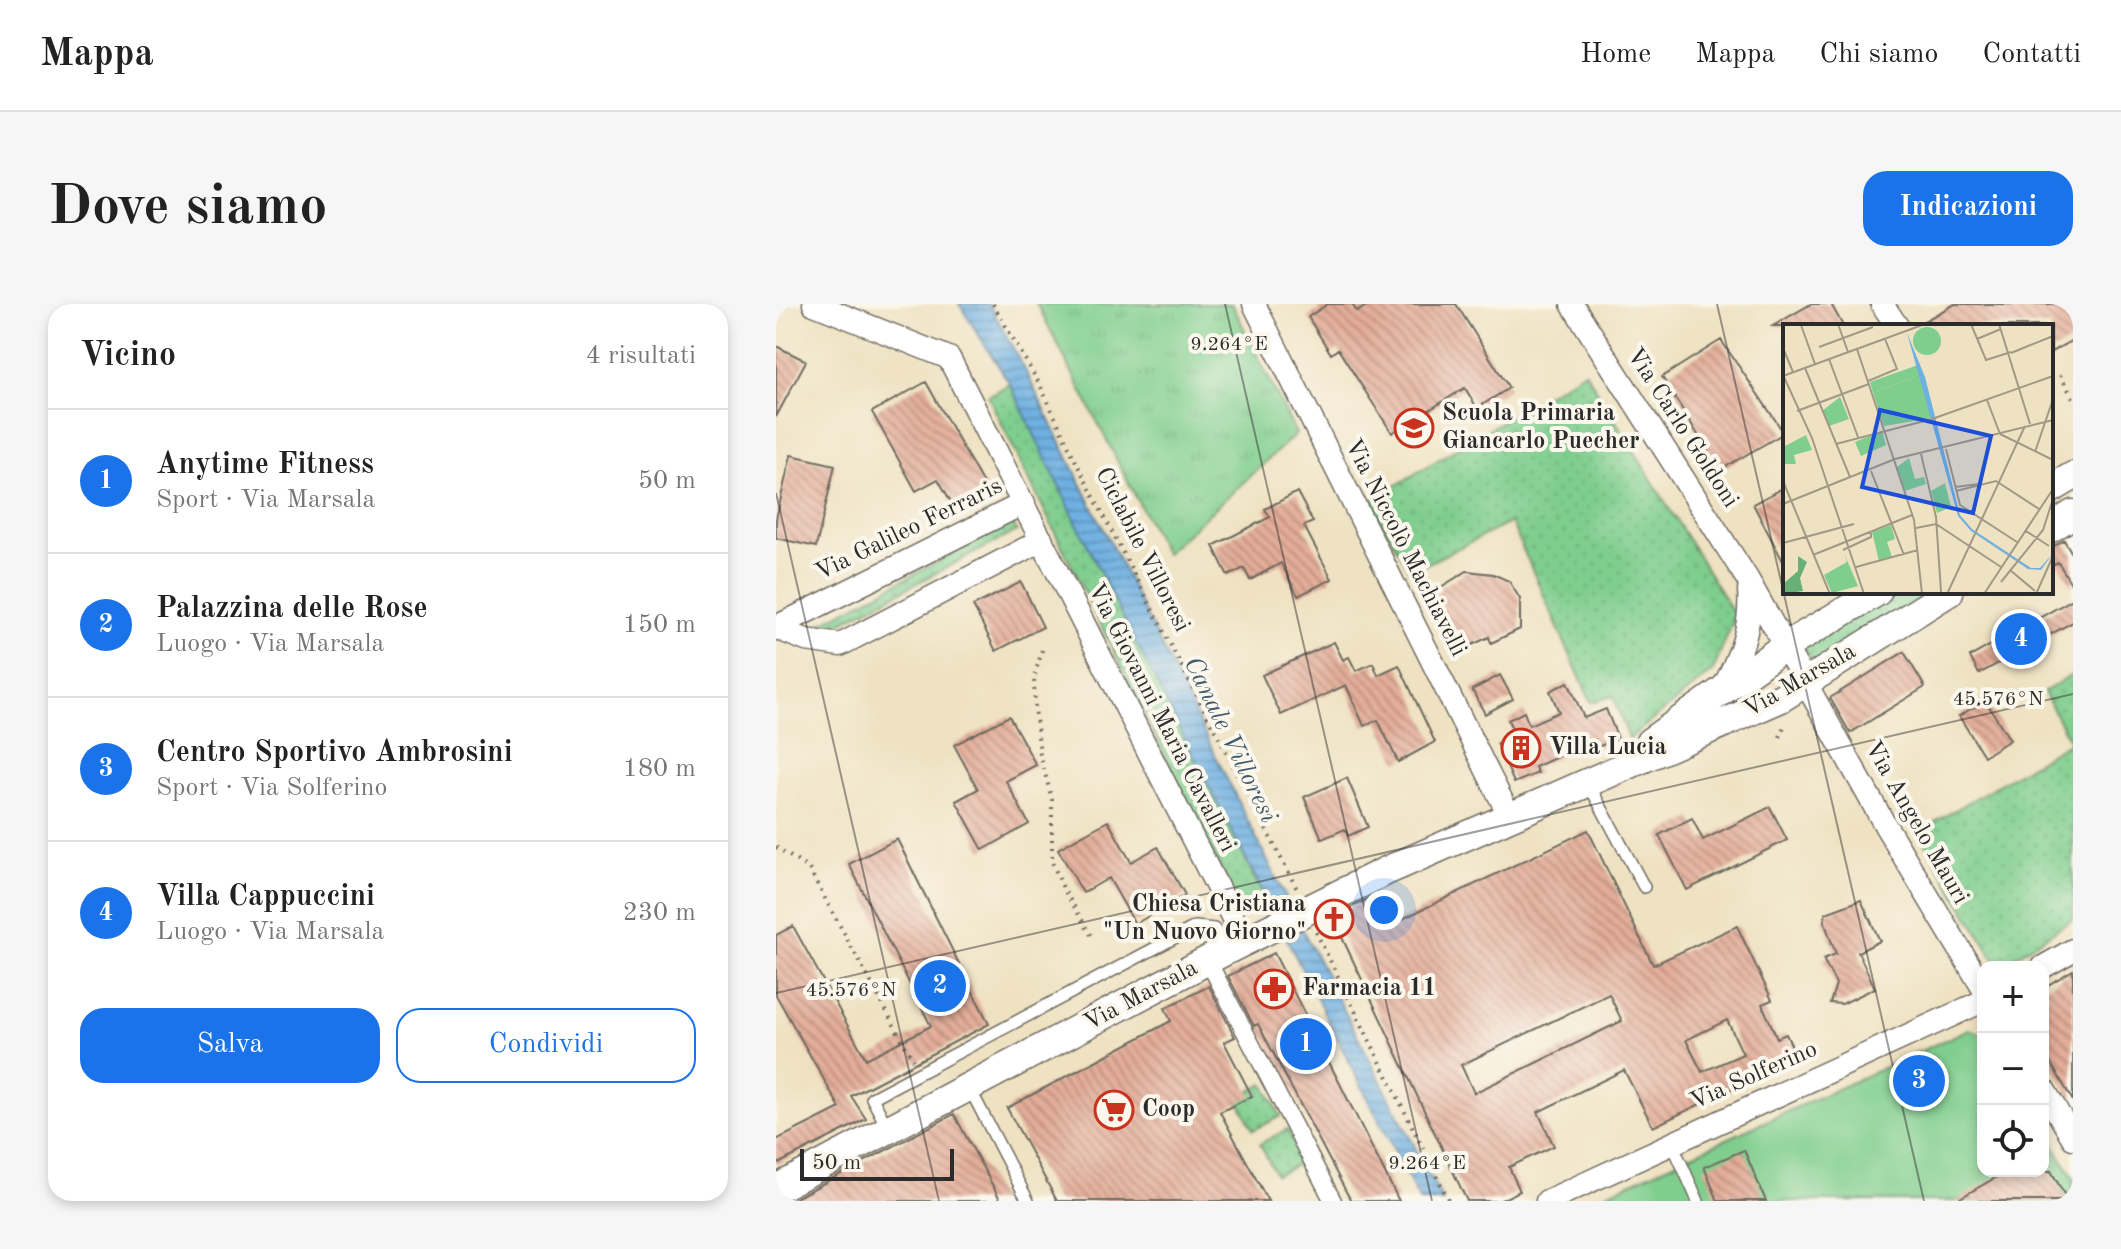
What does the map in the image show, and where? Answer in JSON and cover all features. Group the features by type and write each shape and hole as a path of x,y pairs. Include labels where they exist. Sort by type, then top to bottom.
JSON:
{"street":[{"name":"Via Giovanni Maria Cavalleri","path":"814,304 949,358 1028,510 1227,951"},
{"name":"Via Niccolò Machiavelli","path":"1254,304 1509,815"},
{"name":"Via Carlo Goldoni","path":"1572,304 1748,580 1805,683"},
{"path":"1882,304 1896,324"},
{"path":"2053,488 2073,476"},
{"name":"Via Galileo Ferraris","path":"776,628 1028,510"},
{"path":"2053,527 2073,514"},
{"name":"Via Galileo Ferraris","path":"776,628 806,640 840,645 1042,540"},
{"name":"Via Carlo Goldoni","path":"1722,692 1743,651 1751,619 1748,580"},
{"name":"Via Marsala","path":"1594,779 1784,647 1874,594"},
{"name":"Via Marsala","path":"776,1189 1294,917 1509,815 1781,698 1946,594"},
{"name":"Via Angelo Mauri","path":"1805,683 1977,978"},
{"path":"2049,964 2073,950"},
{"path":"1227,951 1333,1201"},
{"name":"Via Solferino","path":"1547,1201 1977,1004"},
{"path":"2049,1098 2073,1138"}],"lane":[{"path":"1594,779 1644,887"},
{"path":"888,1129 872,1098 1195,927 1214,929 1227,951"},
{"path":"969,1087 1028,1201"},
{"path":"1672,1142 1698,1201"}],"path":[{"name":"Ciclabile Villoresi","path":"993,304 1040,385 1294,917 1449,1201"},
{"path":"2060,375 2073,398"},
{"path":"1042,650 1034,678 1035,707 1040,754 1052,800 1052,862 1063,888 1094,940"},
{"path":"776,847 809,869 907,1051"}],"green space":[{"path":"1037,304 1232,304 1296,434 1165,554"},
{"path":"1585,371 1735,616 1713,671 1629,739 1613,696 1591,702 1511,522 1410,572 1370,501"},
{"path":"1010,384 1267,903 1244,916 988,396"},
{"path":"1012,522 1017,531 823,632 818,625"},
{"path":"1897,594 1935,594 1815,666 1804,647"},
{"path":"2073,674 2073,919 2008,961 1995,961 1918,832 2070,742 2044,692"},
{"path":"1969,1029 1977,1032 1977,1177 2049,1177 2049,1137 2073,1177 2073,1201 1590,1201"},
{"path":"1264,1084 1281,1116 1253,1130 1237,1098"},
{"path":"1287,1129 1304,1161 1276,1175 1260,1144"}],"water":[{"path":"959,304 989,304 1023,366 1284,894 1443,1201 1420,1201 1108,588 1010,384"}],"building":[{"path":"1328,304 1352,304 1357,312 1369,304 1456,304 1509,388 1477,408 1465,388 1392,433 1338,349 1331,354 1308,317"},
{"path":"1811,304 1831,304 1842,324 1783,324 1773,326"},
{"path":"1955,304 2073,304 2073,340 2053,351 2053,324 1919,324"},
{"path":"1721,340 1783,434 1720,470 1662,377"},
{"path":"776,346 806,361 776,417"},
{"path":"926,382 986,489 954,507 938,479 916,491 872,412"},
{"path":"791,455 835,465 816,547 776,538 776,519"},
{"path":"1783,488 1783,561 1753,504"},
{"path":"1297,492 1313,522 1304,526 1332,579 1298,596 1281,563 1250,580 1244,568 1228,576 1213,546 1270,517 1265,509"},
{"path":"2064,540 2073,555 2073,587 2058,562 2053,565 2053,547"},
{"path":"1467,571 1493,574 1509,581 1520,599 1520,629 1491,643 1489,637 1457,652 1433,603 1441,587"},
{"path":"1021,582 1043,627 996,651 973,606"},
{"path":"2073,599 2073,622 1979,674 1970,657"},
{"path":"1334,642 1343,660 1349,657 1356,671 1373,663 1378,675 1399,665 1435,742 1398,762 1378,720 1364,726 1346,685 1281,715 1262,675"},
{"path":"1904,652 1925,687 1850,733 1830,698"},
{"path":"1500,675 1513,699 1485,714 1472,690"},
{"path":"1568,682 1584,718 1606,709 1618,739 1597,747 1595,740 1535,767 1538,773 1514,783 1497,743 1515,735 1508,720 1524,712 1529,725 1559,712 1550,691"},
{"path":"1985,700 2010,740 1984,756 1959,716"},
{"path":"1009,716 1036,765 1006,781 1029,824 983,850 956,801 978,789 954,745"},
{"path":"1347,778 1368,827 1348,836 1345,829 1322,839 1304,797"},
{"path":"1770,807 1787,840 1687,890 1659,835 1692,818 1703,840"},
{"path":"1108,821 1131,862 1158,847 1185,895 1135,924 1109,878 1083,893 1058,849"},
{"path":"1588,830 1653,965 1737,926 1772,1000 1762,1004 1777,1038 1786,1034 1797,1057 1653,1127 1624,1070 1538,1112 1554,1146 1509,1167 1520,1191 1499,1201 1467,1201 1338,929 1327,935 1321,922 1374,896 1390,925","holes":["1609,994 1622,1021 1474,1093 1461,1065","1727,1020 1743,1054 1702,1072 1686,1040"]},
{"path":"897,839 989,1024 851,1096 866,1119 776,1165 776,1140 840,1108 776,995 776,935 793,926 866,1059 931,1026 849,864"},
{"path":"1861,900 1880,941 1858,952 1875,988 1842,1004 1830,1003 1836,984 1823,959 1836,954 1824,921 1826,913"},
{"path":"1274,953 1399,1201 1351,1201 1258,1024 1254,1026 1228,976"},
{"path":"2073,970 2073,1101 2049,1060 2049,984"},
{"name":"Coop","path":"1209,986 1235,1037 1224,1042 1252,1096 1220,1112 1268,1201 1057,1201 1007,1108 1171,1021 1165,1008"},
{"path":"954,1114 1001,1201 790,1201"},
{"path":"1744,1150 1766,1201 1718,1201 1704,1167"},
{"path":"2051,1171 2068,1201 1955,1201 1997,1177 2049,1177"}],"place":[{"name":"Scuola Primaria Giancarlo Puecher","path":"1414,428"},
{"name":"Villa Cappuccini","path":"2021,639"},
{"name":"Villa Lucia","path":"1521,748"},
{"name":"Chiesa Cristiana \"Un Nuovo Giorno\"","path":"1334,919"},
{"name":"Palazzina delle Rose","path":"940,986"},
{"name":"Farmacia 11","path":"1274,989"},
{"name":"Anytime Fitness","path":"1306,1044"},
{"name":"Centro Sportivo Ambrosini","path":"1919,1081"},
{"name":"Coop","path":"1114,1110"}],"water label":[{"name":"Canale Villoresi","path":"1230,740"}]}
